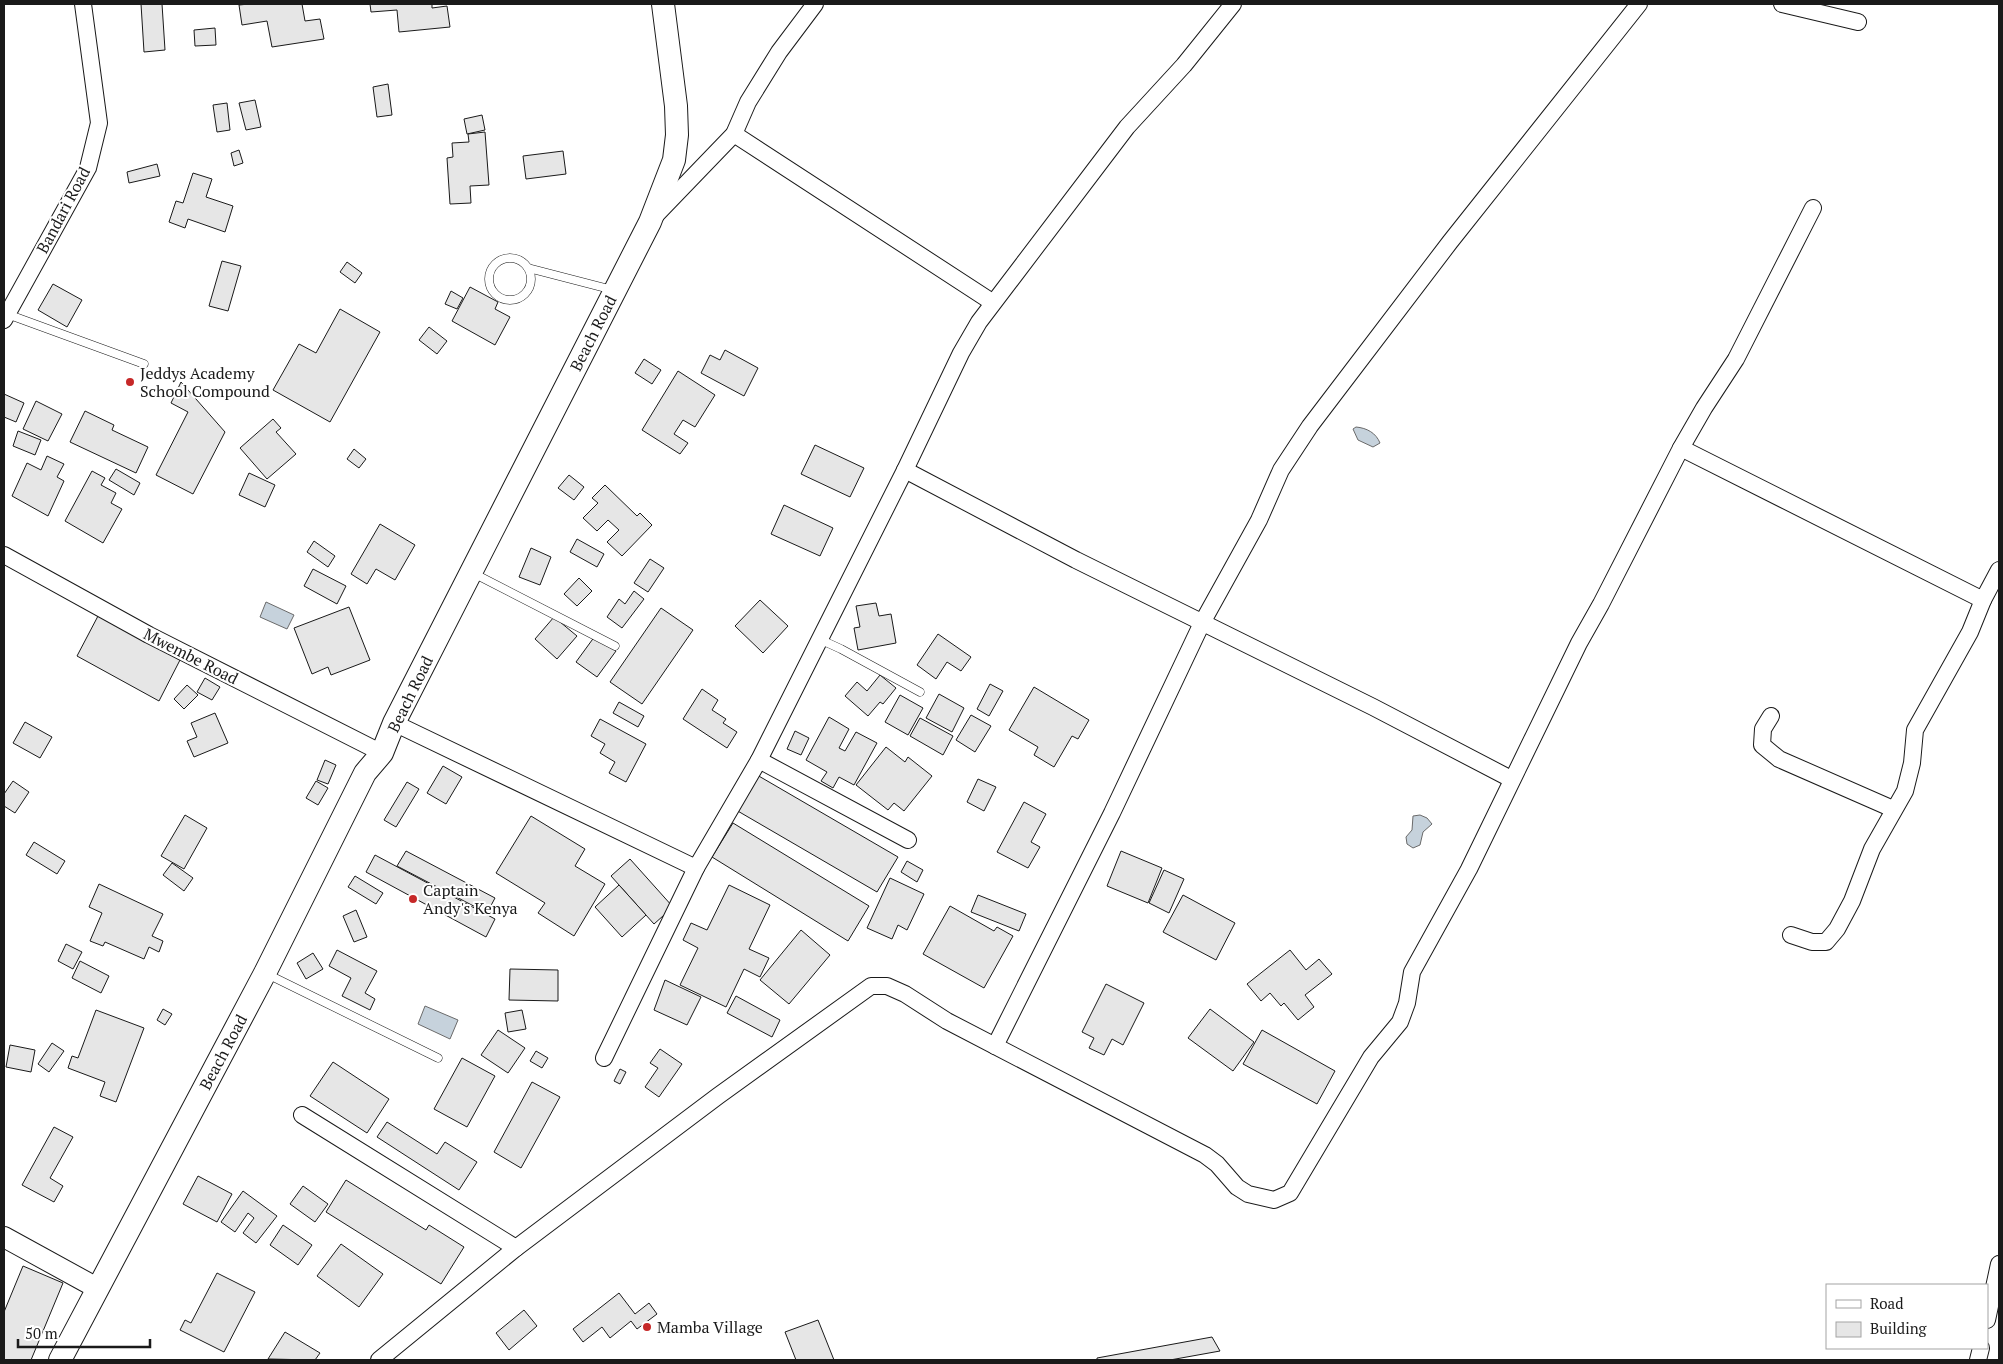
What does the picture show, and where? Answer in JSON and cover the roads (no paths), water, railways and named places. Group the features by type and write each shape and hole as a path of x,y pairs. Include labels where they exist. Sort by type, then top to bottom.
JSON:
{"main road":[{"name":"Beach Road","path":"60,1360 265,973 366,773 382,753 394,723 650,222 674,160 677,135 676,106 662,4"}],"street":[{"name":"Bandari Road","path":"5,317 88,168 99,123 82,4"},
{"path":"650,222 734,134 748,102 779,52 815,4"},
{"path":"604,1058 696,868 759,760 905,470 961,353 992,302 1128,126 1184,64 1233,4"},
{"path":"995,1046 1112,813 1202,623 1259,520 1281,470 1310,426 1450,242 1639,4"},
{"path":"1782,4 1858,22"},
{"path":"734,134 992,302"},
{"path":"379,1360 516,1248 718,1096 871,986 887,986 905,994 946,1021 1205,1155 1217,1164 1237,1187 1248,1194 1274,1200 1290,1193 1371,1057 1400,1022 1407,1003 1412,972 1468,869 1578,643 1601,604 1680,448 1736,359 1813,208"},
{"path":"1680,448 1983,600"},
{"path":"905,470 1076,560 1374,707 1511,779"},
{"name":"Mwembe Road","path":"4,555 149,635 382,753"},
{"path":"1791,935 1812,942 1826,942 1837,928 1852,901 1872,849 1893,809 1905,791 1912,763 1915,730 1970,632 1983,600 1999,570"},
{"path":"1771,716 1763,729 1762,745 1779,759 1893,809"},
{"path":"394,723 696,868"},
{"path":"759,760 908,840"},
{"path":"302,1115 516,1248"},
{"path":"4,1237 97,1288"},
{"path":"1988,1315 1999,1264"}],"lane":[{"path":"528,268 531,278 529,289 522,297 512,300 501,298 493,290 489,280 492,270 499,261 509,258 520,260 528,268 614,291"},
{"path":"5,317 144,364"},
{"path":"471,572 615,646"},
{"path":"820,639 920,692"},
{"path":"265,973 438,1058"}],"place":[{"name":"Jeddys Academy School Compound","path":"130,382"},
{"name":"Captain Andy's Kenya","path":"413,899"},
{"name":"Mamba Village","path":"647,1327"}]}
